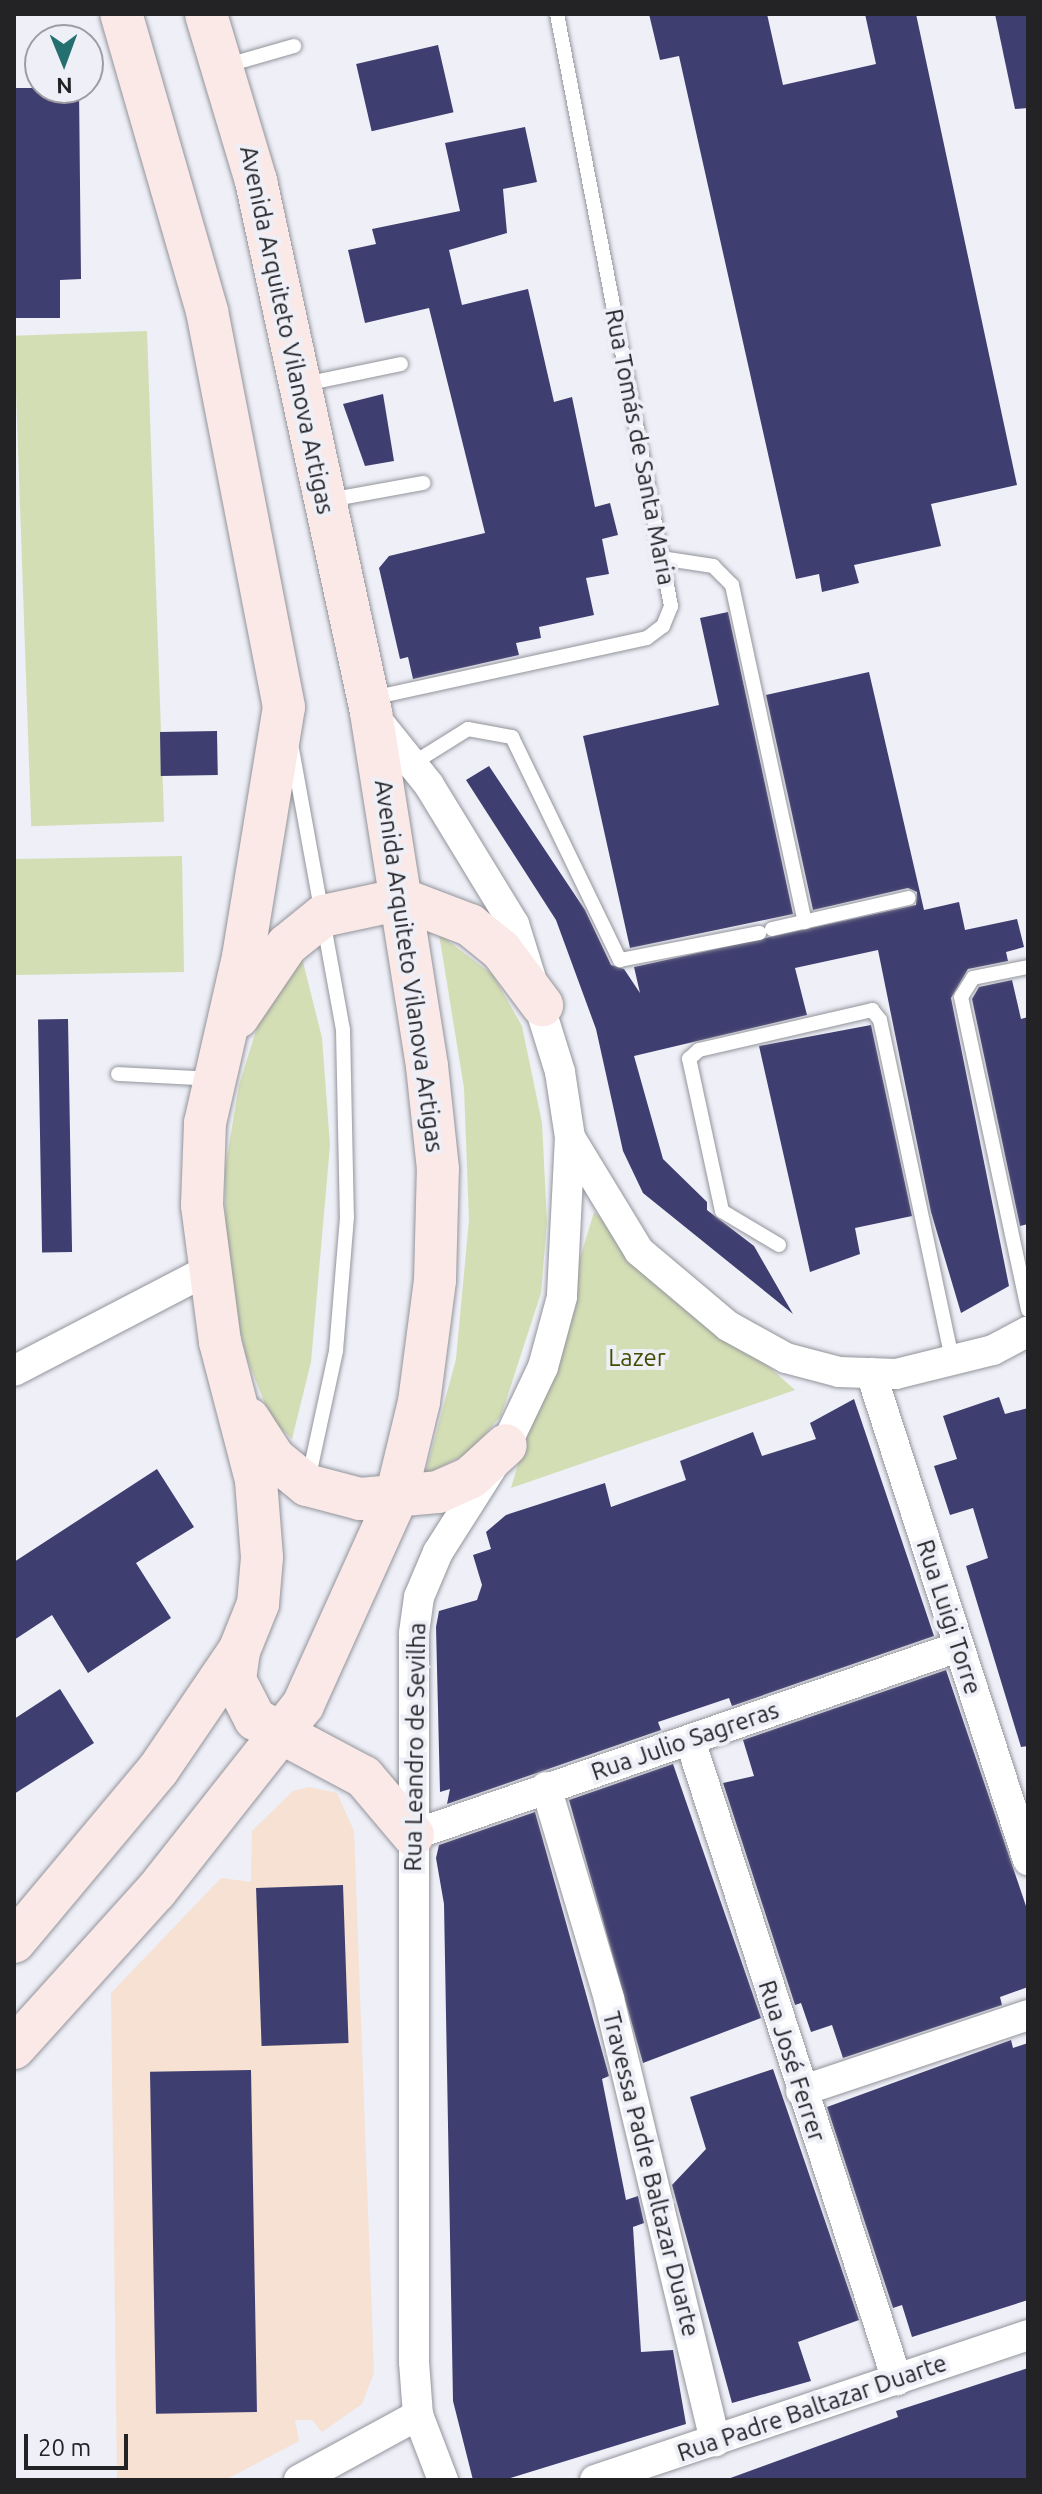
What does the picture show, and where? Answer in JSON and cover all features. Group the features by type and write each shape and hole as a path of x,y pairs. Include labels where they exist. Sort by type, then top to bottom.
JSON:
{"main road":[{"path":"14,1942 158,1770 239,1651 258,1604 262,1557 256,1480 208,1270 202,1205 214,1079 284,707 207,311 121,14"},
{"name":"Avenida Arquiteto Vilanova Artigas","path":"14,2048 156,1891 303,1705 395,1501 419,1402 435,1280 438,1169 402,899 369,706 301,385 224,67 206,14"},
{"path":"224,1037 287,945 323,916 402,899 470,925 501,950 542,1005"},
{"path":"238,1401 274,1458 307,1485 333,1496 395,1501 471,1477 506,1445"},
{"path":"239,1651 235,1680 243,1704 282,1733 364,1777 413,1835"}],"street":[{"name":"Rua Leandro de Sevilha","path":"369,706 412,764 514,924 542,1005 570,1137 562,1297 543,1367 506,1445 438,1552 419,1597 413,1835 418,2415 443,2480"},
{"path":"570,1137 639,1251 715,1316 786,1358 871,1373 953,1363 1028,1331"},
{"path":"14,1371 208,1270"},
{"name":"Rua Luigi Torre","path":"871,1373 1028,1860"},
{"name":"Rua Julio Sagreras","path":"413,1835 958,1647"},
{"name":"Rua José Ferrer","path":"690,1740 801,2091 897,2380"},
{"name":"Travessa Padre Baltazar Duarte","path":"546,1787 582,1908 715,2441"},
{"path":"801,2091 1028,2015"},
{"name":"Rua Padre Baltazar Duarte","path":"595,2480 1028,2335"},
{"path":"299,2480 418,2415"}],"lane":[{"name":"Rua Tomás de Santa Maria","path":"369,706 647,638 663,626 671,606 557,14"},
{"path":"224,67 294,46"},
{"path":"301,385 401,364"},
{"path":"324,501 423,483"},
{"path":"661,558 713,566 732,585 805,922"},
{"path":"284,707 343,1030 348,1227 336,1351 307,1485"},
{"path":"412,764 468,729 512,737 620,960 909,898"},
{"path":"1028,967 973,978 961,997 1028,1310"},
{"path":"779,1245 722,1211 689,1059 699,1050 872,1010 880,1020 953,1363"},
{"path":"118,1074 214,1079"}],"shaded area":[{"path":"309,1787 337,1793 354,1831 374,2373 362,2404 322,2432 312,2420 295,2420 299,2441 225,2480 117,2480 111,1993 221,1878 251,1882 252,1831 293,1791"}],"green space":[{"path":"147,331 164,822 31,826 14,336"},
{"path":"182,856 184,972 16,975 14,859"},
{"path":"439,934 493,975 522,1026 542,1123 547,1222 541,1293 501,1416 468,1453 425,1475 456,1359 469,1220 464,1088"},
{"path":"300,950 322,1038 330,1145 311,1362 292,1439 271,1419 246,1356 226,1271 225,1169 239,1085 264,1005"},
{"name":"Lazer","path":"594,1212 795,1390 511,1488"}],"building":[{"path":"649,14 767,14 783,85 876,64 865,14 916,14 1017,485 931,504 941,546 854,565 859,583 822,592 819,574 796,579 679,56 660,60"},
{"path":"995,14 1028,14 1028,108 1015,109"},
{"path":"438,45 454,112 372,131 356,64"},
{"path":"14,88 24,88 24,104 79,104 81,279 60,280 60,318 14,318"},
{"path":"525,127 537,182 503,189 507,233 449,250 462,305 528,289 554,402 572,397 595,507 610,503 618,535 602,539 609,574 586,578 594,615 539,627 541,638 516,643 519,655 413,679 408,657 400,659 379,568 389,556 485,533 429,308 365,323 348,250 376,244 372,229 460,211 445,143"},
{"path":"383,394 394,461 365,466 343,404"},
{"path":"728,612 793,914 630,948 583,736 719,705 700,618"},
{"path":"869,672 924,910 959,902 965,930 1017,919 1024,947 1006,952 1008,961 968,969 951,998 1009,1286 961,1313 931,1212 878,950 795,968 807,1015 634,1056 663,1159 707,1202 707,1210 754,1246 793,1314 643,1193 623,1151 596,1029 556,920 466,780 489,766 585,910 611,965 624,969 640,993 634,967 916,905 917,892 908,888 813,910 766,695"},
{"path":"217,731 218,775 161,776 160,732"},
{"path":"1012,980 1021,1019 1028,1017 1028,1224 1020,1226 972,999 979,987"},
{"path":"68,1019 72,1252 42,1252 38,1020"},
{"path":"871,1025 912,1216 855,1228 860,1254 810,1272 759,1046"},
{"path":"999,1397 1005,1414 1028,1408 1028,1746 1021,1747 966,1566 988,1558 973,1508 950,1515 934,1466 957,1459 943,1416"},
{"path":"854,1399 934,1636 732,1706 729,1698 658,1722 661,1730 447,1804 450,1789 440,1792 436,1627 439,1611 477,1600 482,1585 473,1555 491,1549 486,1532 506,1515 605,1483 611,1507 686,1480 680,1461 753,1432 762,1456 816,1439 810,1423"},
{"path":"157,1469 194,1527 136,1563 171,1618 88,1673 52,1615 14,1640 14,1562"},
{"path":"946,1670 1028,1912 1028,1987 1000,1997 1002,2005 843,2058 832,2025 811,2032 801,2003 795,2005 723,1783 754,1776 743,1740"},
{"path":"60,1689 94,1743 14,1794 14,1719"},
{"path":"673,1764 761,2018 643,2063 569,1800"},
{"path":"535,1812 609,2076 602,2079 626,2200 638,2196 644,2223 633,2227 641,2352 673,2350 686,2424 504,2480 473,2480 453,2401 444,1904 436,1858 439,1845"},
{"path":"343,1885 349,2043 262,2046 256,1888"},
{"path":"1011,2040 1013,2048 1028,2043 1028,2300 912,2337 902,2305 893,2308 827,2107"},
{"path":"773,2069 859,2320 798,2342 811,2381 732,2403 672,2185 706,2149 690,2097"},
{"path":"251,2070 257,2412 156,2414 150,2072"},
{"path":"1028,2368 1028,2480 725,2480 898,2417 896,2411"}]}
